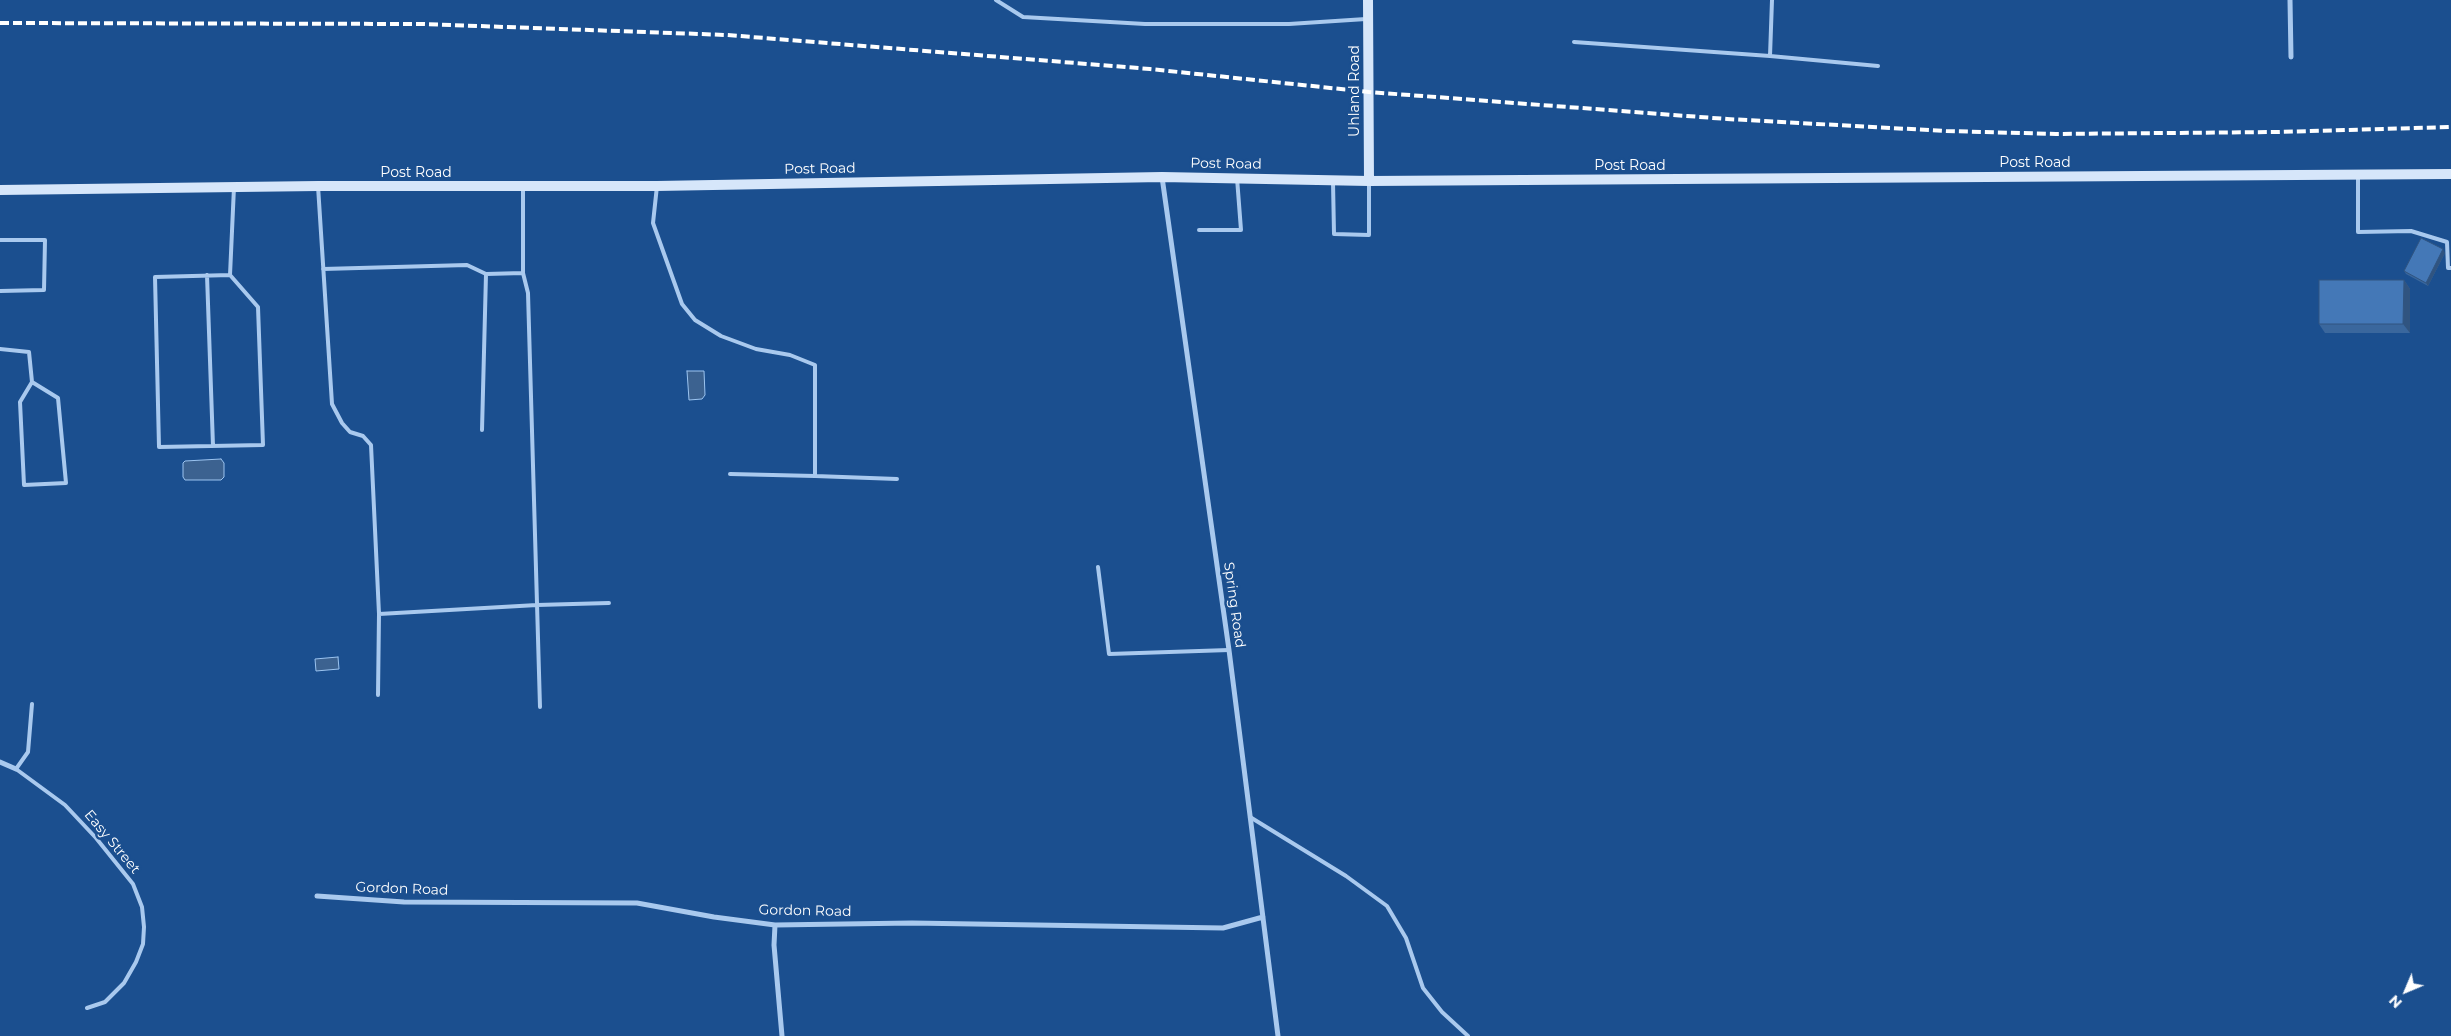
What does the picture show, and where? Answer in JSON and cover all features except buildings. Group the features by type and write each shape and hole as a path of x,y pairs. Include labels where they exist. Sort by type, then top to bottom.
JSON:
{"street":[{"name":"Uhland Road","path":"1368,0 1369,182"},
{"path":"2290,0 2291,57"},
{"name":"Post Road","path":"0,190 318,186 657,186 1162,177 1369,182 2451,174"},
{"name":"Spring Road","path":"1162,177 1229,650 1278,1036"},
{"name":"Easy Street","path":"0,762 16,769"},
{"name":"Gordon Road","path":"317,896 404,902 637,903 714,918 775,924 912,923 1223,928 1263,917"},
{"path":"775,924 774,945 782,1036"}],"lane":[{"path":"996,0 1023,17 1145,24 1289,24 1368,19"},
{"path":"1770,56 1772,0"},
{"path":"1574,42 1878,66"},
{"path":"2358,174 2358,232 2411,231 2447,242 2448,268 2451,268"},
{"path":"1198,230 1241,230 1237,178"},
{"path":"1333,181 1334,234 1369,235 1369,182"},
{"path":"318,186 332,404 342,423 350,432 363,436 371,445 379,614 378,695"},
{"path":"657,186 653,223 682,304 695,320 721,336 756,349 790,354 815,365 815,476"},
{"path":"230,275 155,277 158,447 263,445 258,308 230,275 234,187"},
{"path":"523,187 523,273 528,293 540,707"},
{"path":"0,240 45,240 44,290 0,290"},
{"path":"323,269 467,265 486,274 523,273"},
{"path":"482,430 486,274"},
{"path":"207,276 213,446"},
{"path":"0,349 29,352 32,382 20,402 24,485 66,483 58,398 32,382"},
{"path":"730,474 897,479"},
{"path":"1098,567 1110,654 1229,650"},
{"path":"379,614 609,603"},
{"path":"16,769 28,752 32,704"},
{"name":"Easy Street","path":"16,769 65,804 133,884 142,907 143,944 136,962 124,983 105,1002 87,1008"},
{"path":"1249,817 1346,876 1388,906 1406,938 1423,988 1442,1012 1468,1036"}],"water":[{"path":"687,371 704,371 705,395 702,399 689,400"},
{"path":"221,459 224,463 224,477 221,480 185,480 183,477 183,463 185,461"},
{"path":"338,657 339,669 316,671 315,659"}],"railway":[{"path":"0,23 423,24 727,35 1150,69 1369,92 1727,119 1946,131 2056,134 2277,132 2451,127"}]}
